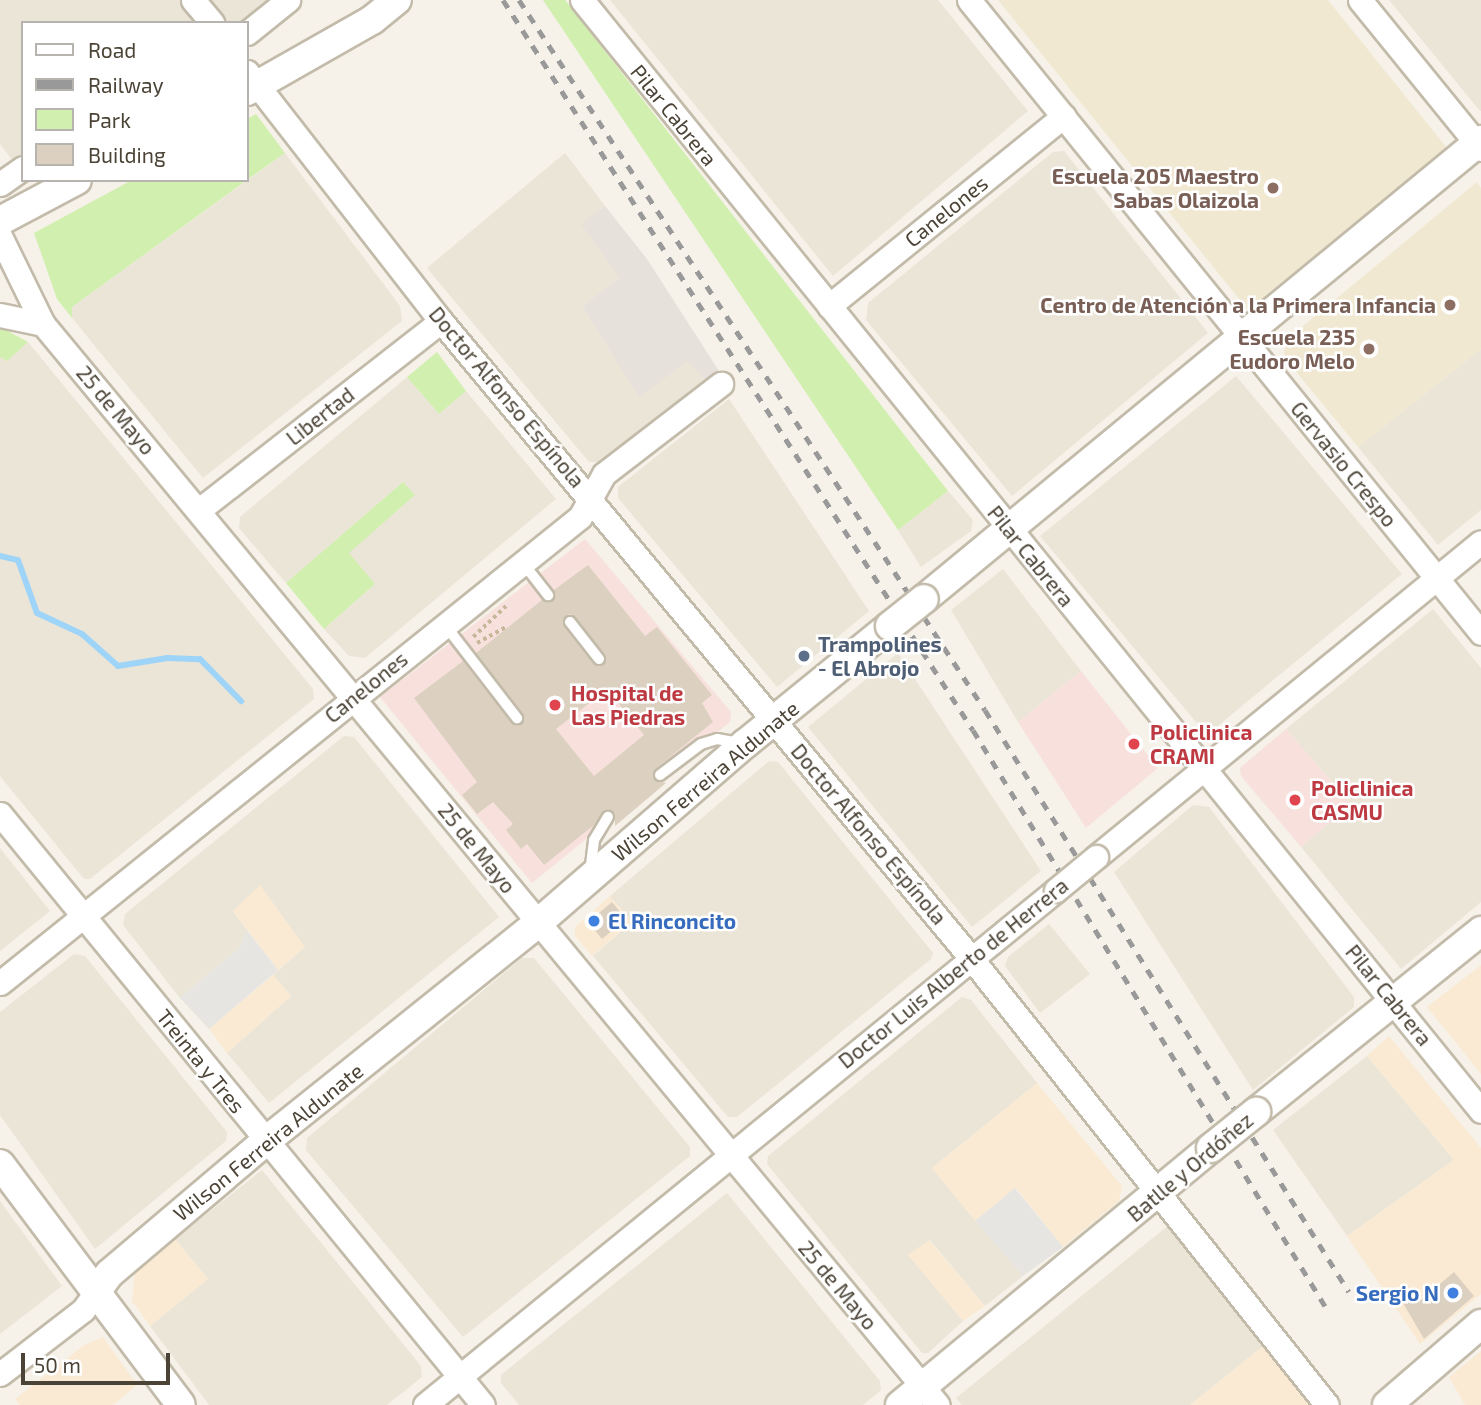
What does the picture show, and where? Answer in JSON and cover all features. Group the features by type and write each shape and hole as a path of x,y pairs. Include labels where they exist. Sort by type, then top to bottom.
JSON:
{"street":[{"path":"193,0 210,21"},
{"path":"248,32 288,0"},
{"path":"250,83 372,20 397,0"},
{"name":"Pilar Cabrera","path":"582,0 1481,1111"},
{"name":"Gervasio Crespo","path":"970,0 1481,633"},
{"path":"1360,0 1480,144"},
{"name":"Doctor Alfonso Espínola","path":"250,83 441,321 591,497 971,958 1157,1195 1327,1405"},
{"name":"Canelones","path":"829,306 1064,116"},
{"name":"Wilson Ferreira Aldunate","path":"0,1374 83,1310 109,1274 265,1141 538,923 746,743 1480,144"},
{"path":"0,184 21,169"},
{"path":"0,220 73,182"},
{"name":"25 de Mayo","path":"0,236 43,324 354,697 729,1156 931,1396"},
{"path":"0,315 43,324"},
{"name":"Libertad","path":"199,510 441,321"},
{"name":"Canelones","path":"0,983 580,517 604,474 721,384"},
{"name":"Doctor Luis Alberto de Herrera","path":"425,1405 1481,542"},
{"name":"Treinta y Tres","path":"0,814 265,1141 484,1405"},
{"name":"Batlle y Ordóñez","path":"900,1405 931,1396 1211,1148 1481,931"},
{"path":"0,1164 181,1405"},
{"path":"1387,1405 1481,1324"}],"lane":[{"path":"523,563 548,595"},
{"path":"570,622 599,659"},
{"path":"445,625 517,718"},
{"path":"660,775 701,744 718,739 746,743"},
{"path":"589,880 594,839 608,817"}],"path":[{"path":"498,583 511,600 472,638 477,643 506,627"}],"shaded area":[{"path":"0,0 188,0 204,21 21,21 21,155 13,161 0,144"},
{"path":"207,0 279,0 247,21 224,21"},
{"path":"610,0 938,0 1028,111 833,276"},
{"name":"Escuela 205 Maestro Sabas Olaizola","path":"998,0 1328,0 1447,148 1248,310"},
{"path":"1389,0 1481,0 1481,111 1480,111"},
{"path":"1064,151 1208,333 1012,496 866,320 868,303 1053,152"},
{"path":"285,153 400,306 402,321 203,478 72,318 72,307"},
{"path":"565,153 605,206 582,224 619,278 582,306 639,396 687,361 706,380 599,462 589,462 427,268"},
{"name":"Escuela 235 Eudoro Melo","path":"1477,182 1481,188 1481,349 1358,447 1284,357 1285,341"},
{"path":"605,206 647,259 719,371 706,380 687,362 639,397 582,306 619,278 581,224"},
{"path":"28,342 313,689 314,699 90,879 84,879 0,776 0,357 7,360"},
{"path":"1481,349 1481,510 1438,545 1358,447"},
{"path":"1236,376 1402,574 1214,729 1201,728 1040,536"},
{"path":"407,377 439,414 466,391 556,499 365,658 349,656 324,629 375,584 348,553 415,495 403,482 286,583 239,528 240,517"},
{"path":"729,399 869,611 777,687 618,498 618,487"},
{"path":"948,491 973,520 971,531 921,567 898,530"},
{"name":"Hospital de Las Piedras","path":"585,539 731,712 730,722 532,883 380,697"},
{"path":"1003,569 1081,671 1018,722 951,610"},
{"path":"1433,609 1481,668 1481,902 1401,969 1301,847 1351,804 1286,729"},
{"path":"898,653 1041,871 972,927 808,727"},
{"path":"1081,671 1158,768 1086,828 1018,722"},
{"path":"1286,729 1351,804 1301,847 1241,776 1240,768"},
{"path":"344,736 354,737 499,917 269,1103 227,1053 291,996 273,975 305,947 233,911 247,930 240,947 180,998 123,925 125,914"},
{"path":"769,761 778,762 933,953 931,959 737,1117 728,1117 593,956 632,922 610,896"},
{"path":"1193,805 1209,807 1354,997 1354,1007 1253,1090 1114,872"},
{"path":"0,848 50,911 0,951"},
{"path":"260,885 305,947 278,970 233,911"},
{"path":"610,896 632,922 592,956 575,936 575,927"},
{"path":"1049,924 1090,974 1040,1013 1005,966 1008,957"},
{"path":"247,930 278,970 209,1029 180,998 240,947"},
{"path":"74,954 85,956 227,1132 226,1141 95,1249 0,1115 0,1012"},
{"path":"522,958 534,958 690,1147 690,1156 463,1337 306,1150 307,1138"},
{"path":"1481,965 1481,1074 1427,1007"},
{"path":"273,975 291,996 227,1053 209,1029"},
{"path":"962,997 971,1000 1037,1083 932,1168 1023,1276 985,1306 930,1240 909,1255 963,1321 928,1353 922,1353 767,1164 768,1156"},
{"path":"1389,1036 1481,1148 1481,1294 1420,1344 1347,1236 1454,1160 1367,1056"},
{"path":"1367,1056 1454,1160 1347,1236 1273,1130"},
{"path":"1037,1083 1122,1186 1119,1201 1063,1247 1016,1188 975,1221 932,1168"},
{"path":"262,1170 421,1366 422,1377 387,1405 209,1405 150,1326 208,1279 175,1239"},
{"path":"1015,1188 1063,1247 1023,1276 975,1221"},
{"path":"727,1193 880,1381 881,1390 863,1405 519,1405 501,1383 501,1375"},
{"path":"0,1201 62,1286 0,1334"},
{"path":"1170,1224 1267,1343 1190,1405 962,1405 956,1398"},
{"path":"175,1239 208,1279 150,1326 132,1301 135,1272"},
{"path":"929,1240 985,1306 963,1321 908,1255"},
{"path":"103,1337 137,1385 113,1405 20,1405 15,1399 84,1345"},
{"path":"1267,1343 1315,1405 1190,1405"},
{"path":"1481,1351 1481,1405 1465,1405 1449,1377"}],"green space":[{"path":"543,0 565,0 948,491 898,530"},
{"path":"256,114 285,153 248,179 248,118"},
{"path":"128,182 244,182 72,307 72,318 57,299 34,233"},
{"path":"0,327 28,342 7,361 0,357"},
{"path":"437,352 466,391 439,414 407,377"},
{"path":"403,482 415,495 349,553 375,584 324,629 286,583"}],"building":[{"name":"Hospital de Las Piedras","path":"588,565 645,636 657,627 712,695 702,703 713,722 655,769 654,780 666,783 615,826 615,813 604,810 594,825 544,865 527,844 521,849 506,830 513,824 493,802 477,814 462,795 477,782 414,698 463,661 511,723 521,725 523,713 476,653 542,600 553,601 554,590","holes":["570,614 605,654 603,666 593,664 564,627 563,618","607,689 644,735 594,776 556,729"]},
{"path":"612,902 626,919 602,939 588,922"},
{"path":"1454,1272 1474,1296 1424,1339 1403,1303 1415,1295 1420,1301"}],"waterway":[{"path":"0,556 18,560 37,613 82,634 118,666 167,658 200,659 241,701"}],"railway":[{"path":"503,0 973,730 1325,1306"},
{"path":"519,0 985,710 1349,1292"}],"place":[{"name":"Escuela 205 Maestro Sabas Olaizola","path":"1273,188"},
{"name":"Centro de Atención a la Primera Infancia","path":"1450,305"},
{"name":"Escuela 235 Eudoro Melo","path":"1369,349"},
{"name":"Trampolines - El Abrojo","path":"804,656"},
{"name":"Hospital de Las Piedras","path":"555,705"},
{"name":"Policlinica CRAMI","path":"1134,744"},
{"name":"Policlinica CASMU","path":"1295,800"},
{"name":"El Rinconcito","path":"594,921"},
{"name":"Sergio N","path":"1453,1293"}]}
